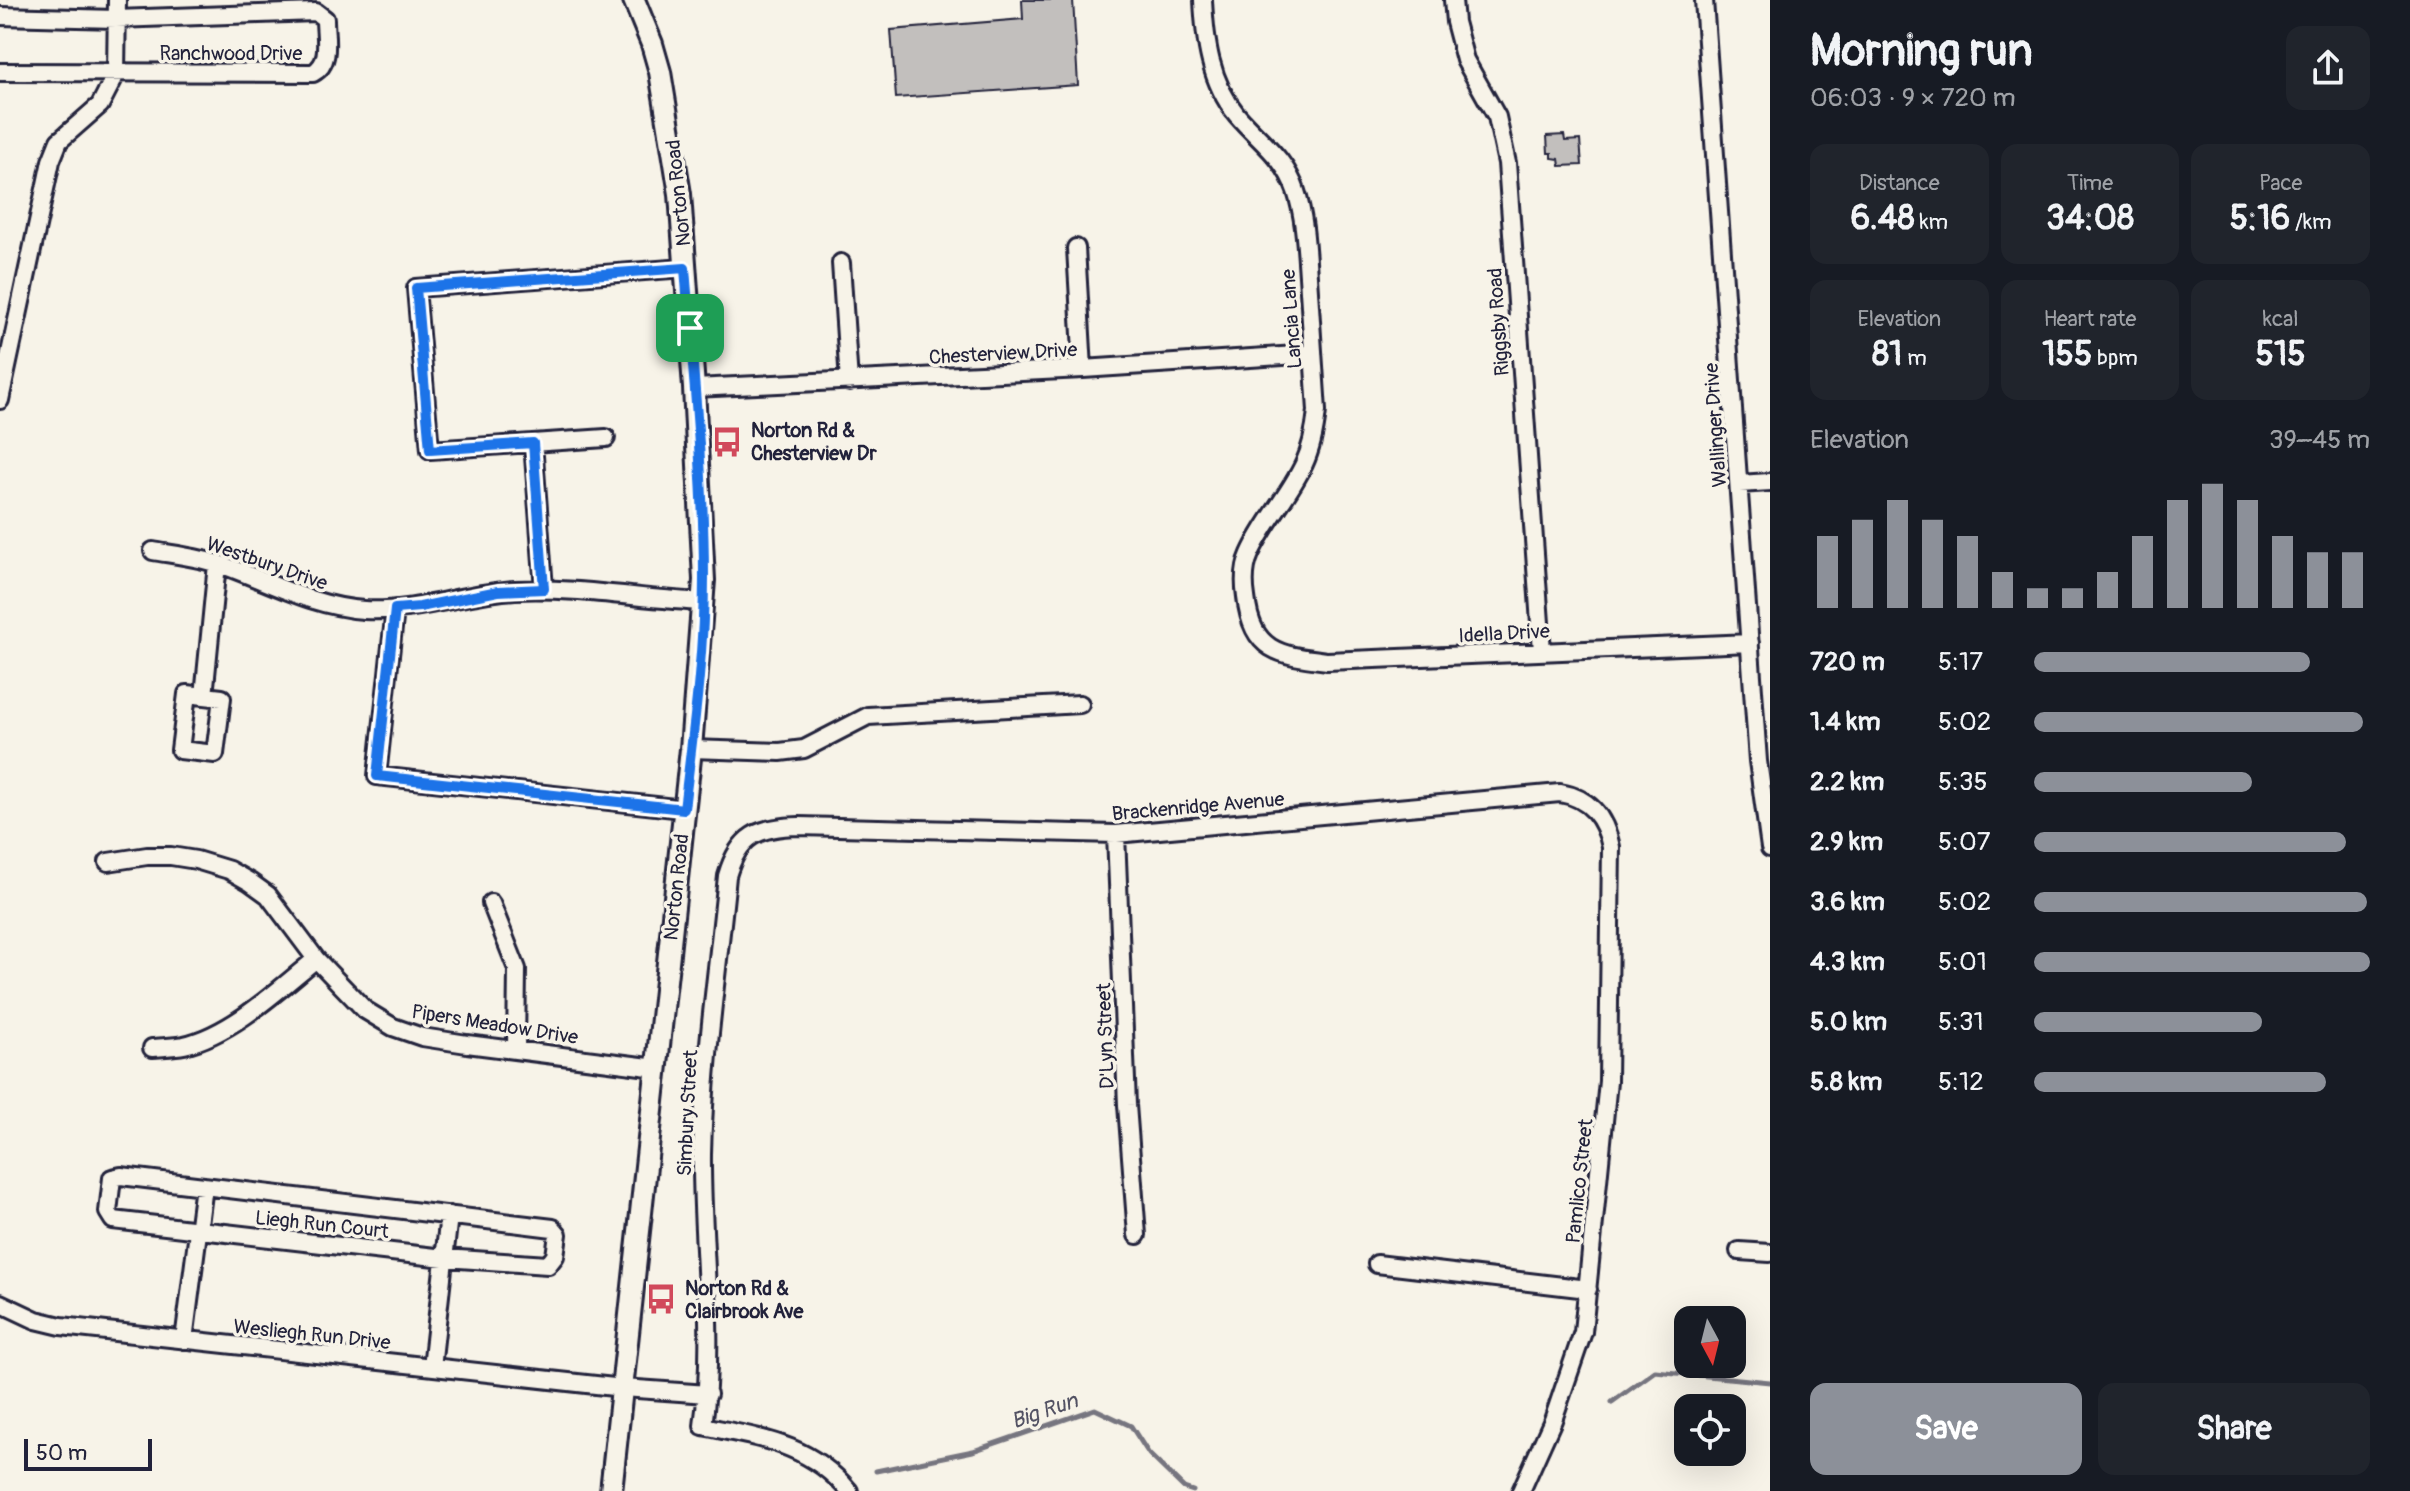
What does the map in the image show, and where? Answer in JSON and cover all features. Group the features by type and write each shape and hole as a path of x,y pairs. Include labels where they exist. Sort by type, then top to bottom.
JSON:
{"main road":[{"name":"Norton Road","path":"611,1491 691,749 703,602 704,546 680,194 666,99 652,44 634,0"}],"street":[{"path":"0,400 51,161 59,141 100,105 116,72 117,0"},
{"name":"Lancia Lane","path":"1203,0 1205,36 1220,88 1235,113 1287,169 1297,194 1304,228 1317,411 1314,437 1305,463 1248,558 1244,585 1248,615 1262,643"},
{"name":"Riggsby Road","path":"1453,0 1465,60 1497,117 1507,163 1542,651"},
{"name":"Wallinger Drive","path":"1704,0 1758,761 1770,848"},
{"name":"Ranchwood Drive","path":"0,16 116,19 316,12 325,19 326,61 321,69 313,73 0,72"},
{"path":"1076,248 1083,369"},
{"path":"841,263 849,382"},
{"path":"606,438 430,450 416,288 685,268"},
{"name":"Chesterview Drive","path":"694,388 849,382 1313,354"},
{"path":"533,443 544,589"},
{"path":"1739,484 1770,482"},
{"name":"Westbury Drive","path":"153,551 217,564 325,604 364,610 420,607 498,591 544,589 703,602"},
{"path":"204,696 217,564"},
{"path":"395,609 377,776 684,809"},
{"name":"Idella Drive","path":"1262,643 1293,657 1327,661 1750,643"},
{"path":"691,749 780,752 804,749 868,716 1080,704"},
{"name":"Brackenridge Avenue","path":"745,839 770,827 799,826 1116,834 1560,793 1582,800 1593,807 1602,819 1611,847 1611,862"},
{"name":"D'Lyn Street","path":"1116,834 1127,1105 1137,1235"},
{"name":"Simbury Street","path":"745,839 733,857 727,876 705,1105 702,1155 708,1394 703,1426 790,1447 827,1468 849,1491"},
{"name":"Pipers Meadow Drive","path":"108,862 171,856 229,870 250,882 268,895 316,959 365,1010 393,1027 422,1037 657,1068"},
{"name":"Pamlico Street","path":"1521,1491 1553,1420 1583,1332 1608,1081 1611,862"},
{"path":"491,903 517,969 516,1050"},
{"path":"152,1048 182,1046 221,1029 257,1007 316,959"},
{"name":"Liegh Run Court","path":"121,1176 449,1215 553,1228 558,1234 555,1256 548,1265 444,1258 113,1220 108,1212 112,1178 121,1176"},
{"path":"184,1340 204,1186"},
{"path":"432,1367 449,1215"},
{"path":"1739,1251 1770,1253"},
{"path":"1377,1264 1588,1289"},
{"name":"Wesliegh Run Drive","path":"0,1303 36,1320 61,1326 623,1388 708,1394"}],"building":[{"path":"1022,0 1073,0 1078,85 896,98 891,30 1023,19"},
{"path":"1564,135 1565,141 1580,140 1582,165 1560,166 1559,159 1552,158 1552,153 1548,153 1547,136"}],"waterway":[{"path":"1612,1402 1655,1371 1770,1382"},
{"name":"Big Run","path":"876,1471 973,1451 1095,1409 1131,1426 1149,1454 1184,1488 1193,1491"}],"place":[{"name":"Norton Rd & Chesterview Dr","path":"727,442"},
{"name":"Norton Rd & Clairbrook Ave","path":"661,1299"}],"route":[{"path":"685,268 690,328 704,580 684,809 377,776 395,609 498,591 544,589 533,443 430,450 416,288 685,268"}]}
